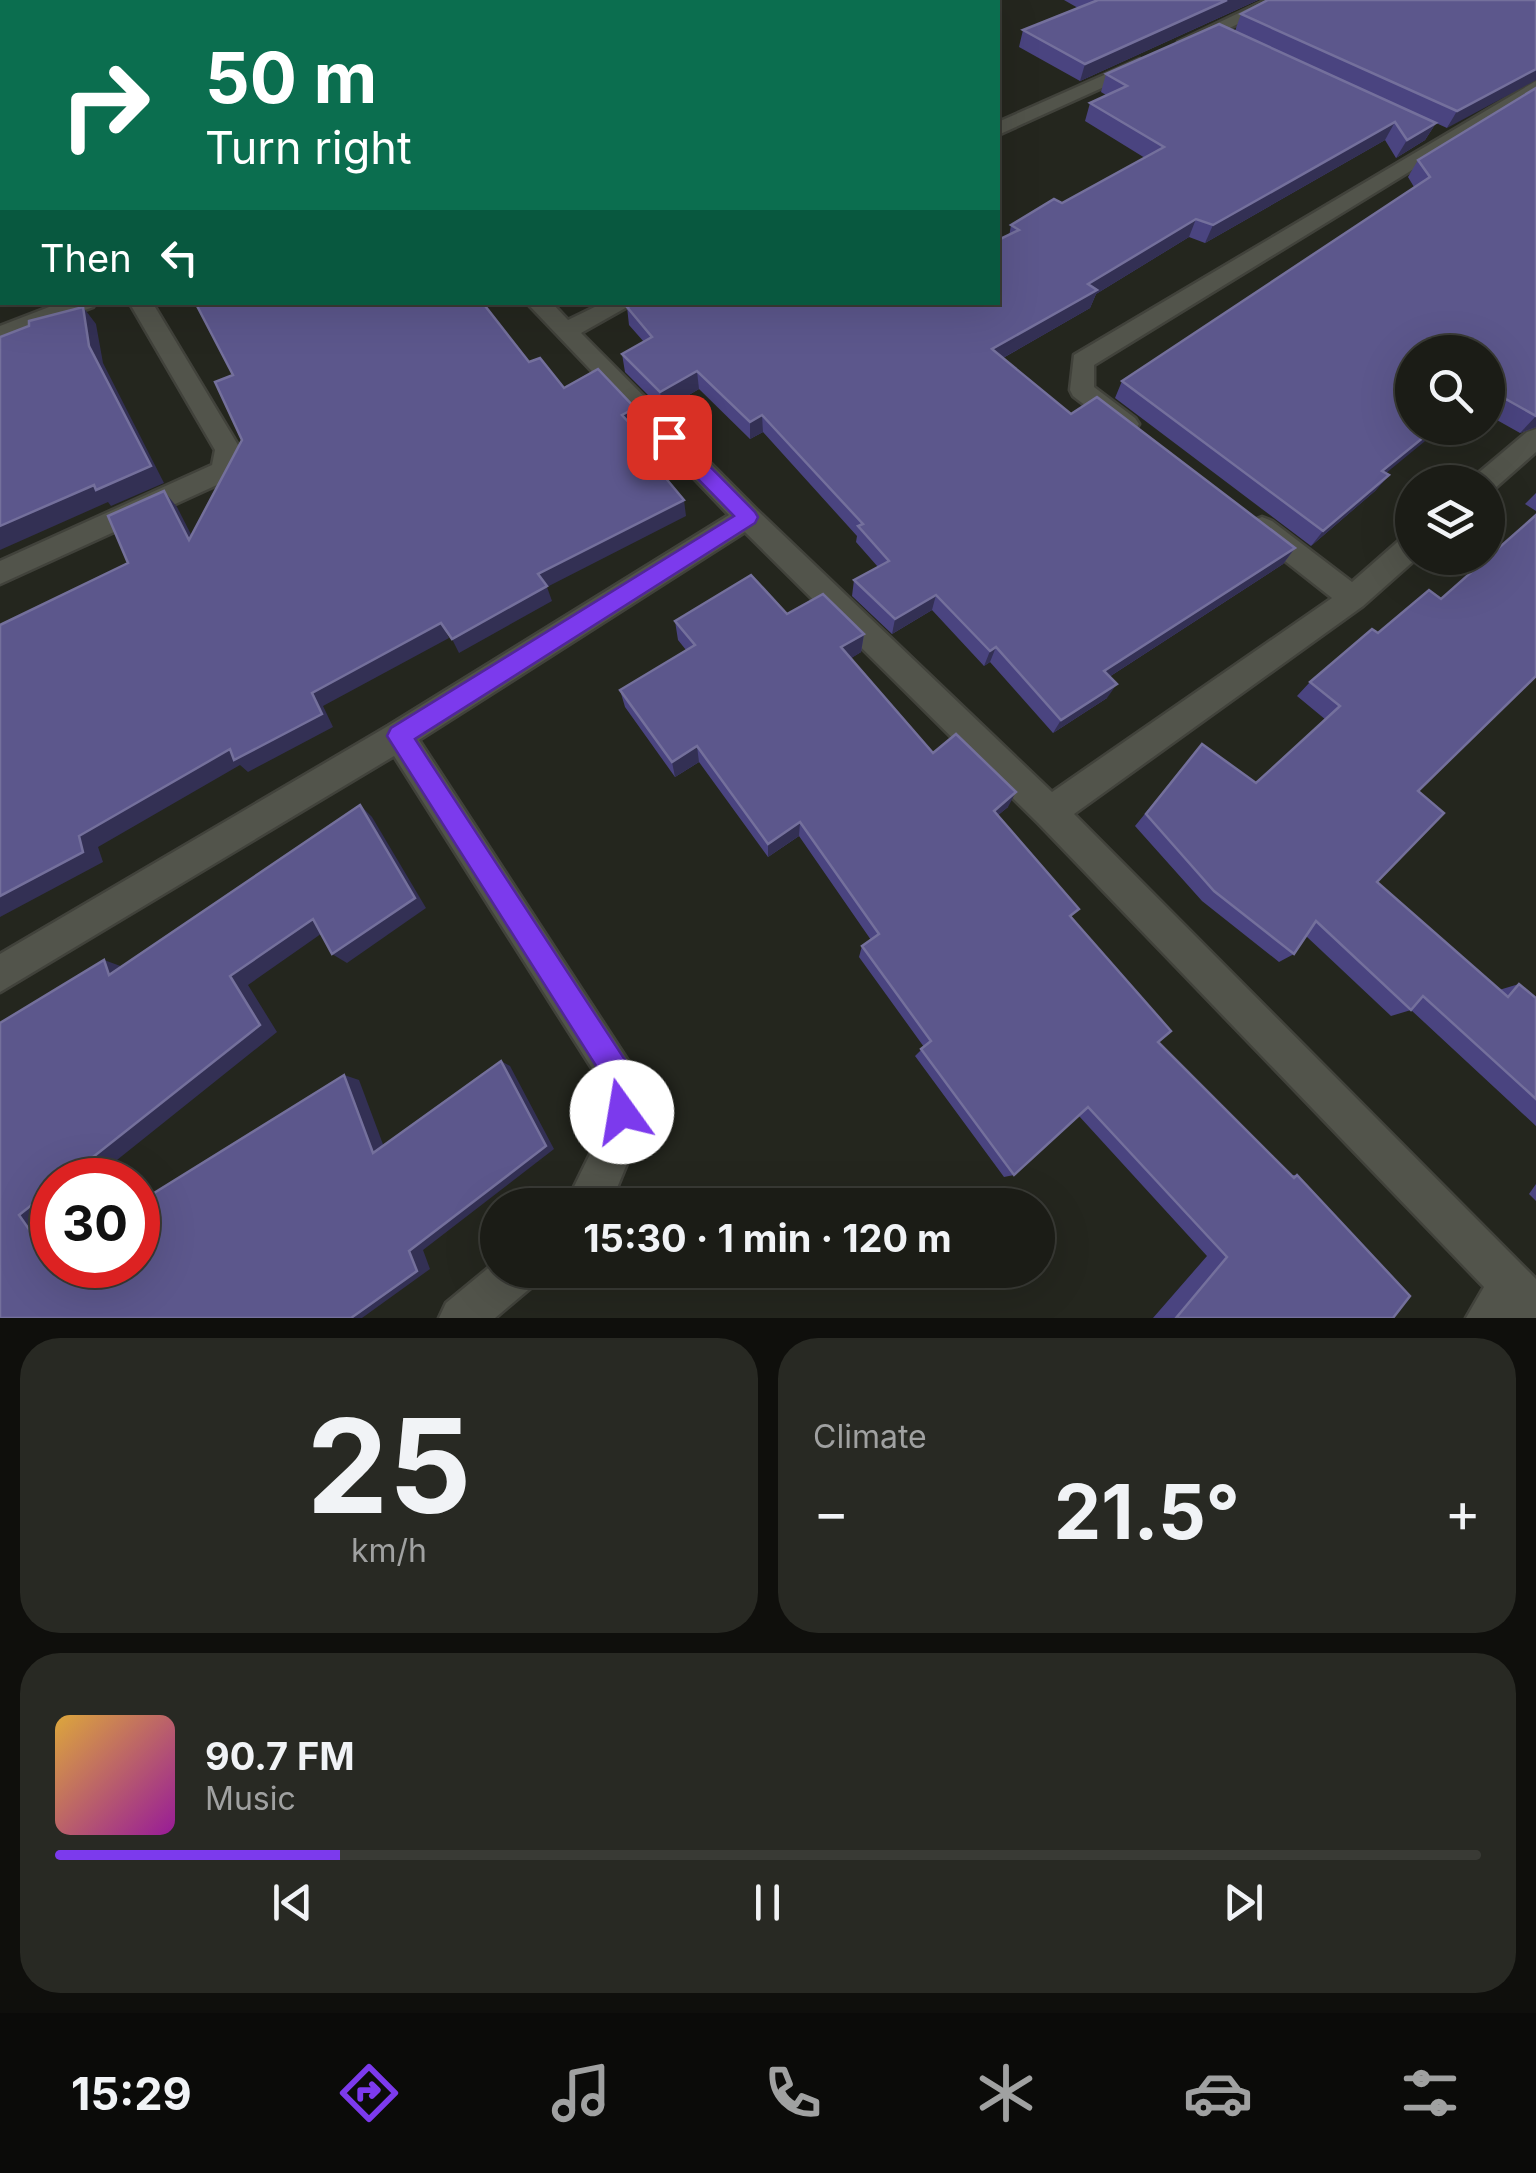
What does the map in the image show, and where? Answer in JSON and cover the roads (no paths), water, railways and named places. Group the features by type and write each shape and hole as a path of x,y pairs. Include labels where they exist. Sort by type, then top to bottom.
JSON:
{"street":[{"path":"1000,128 1168,51 1221,34 1279,0"},
{"path":"1142,436 1082,390 1082,361 1441,136 1536,86"},
{"path":"0,334 77,305"},
{"path":"0,573 221,472 228,461 228,450 142,305"},
{"path":"540,305 748,517 1050,812 1512,1305"},
{"path":"565,331 619,305"},
{"path":"1505,465 1536,438"},
{"path":"0,974 399,736 748,517"},
{"path":"1248,517 1353,598"},
{"path":"1050,812 1353,598 1395,561"},
{"path":"399,736 619,1076 622,1112 599,1188"},
{"path":"460,1318 497,1288"}]}
